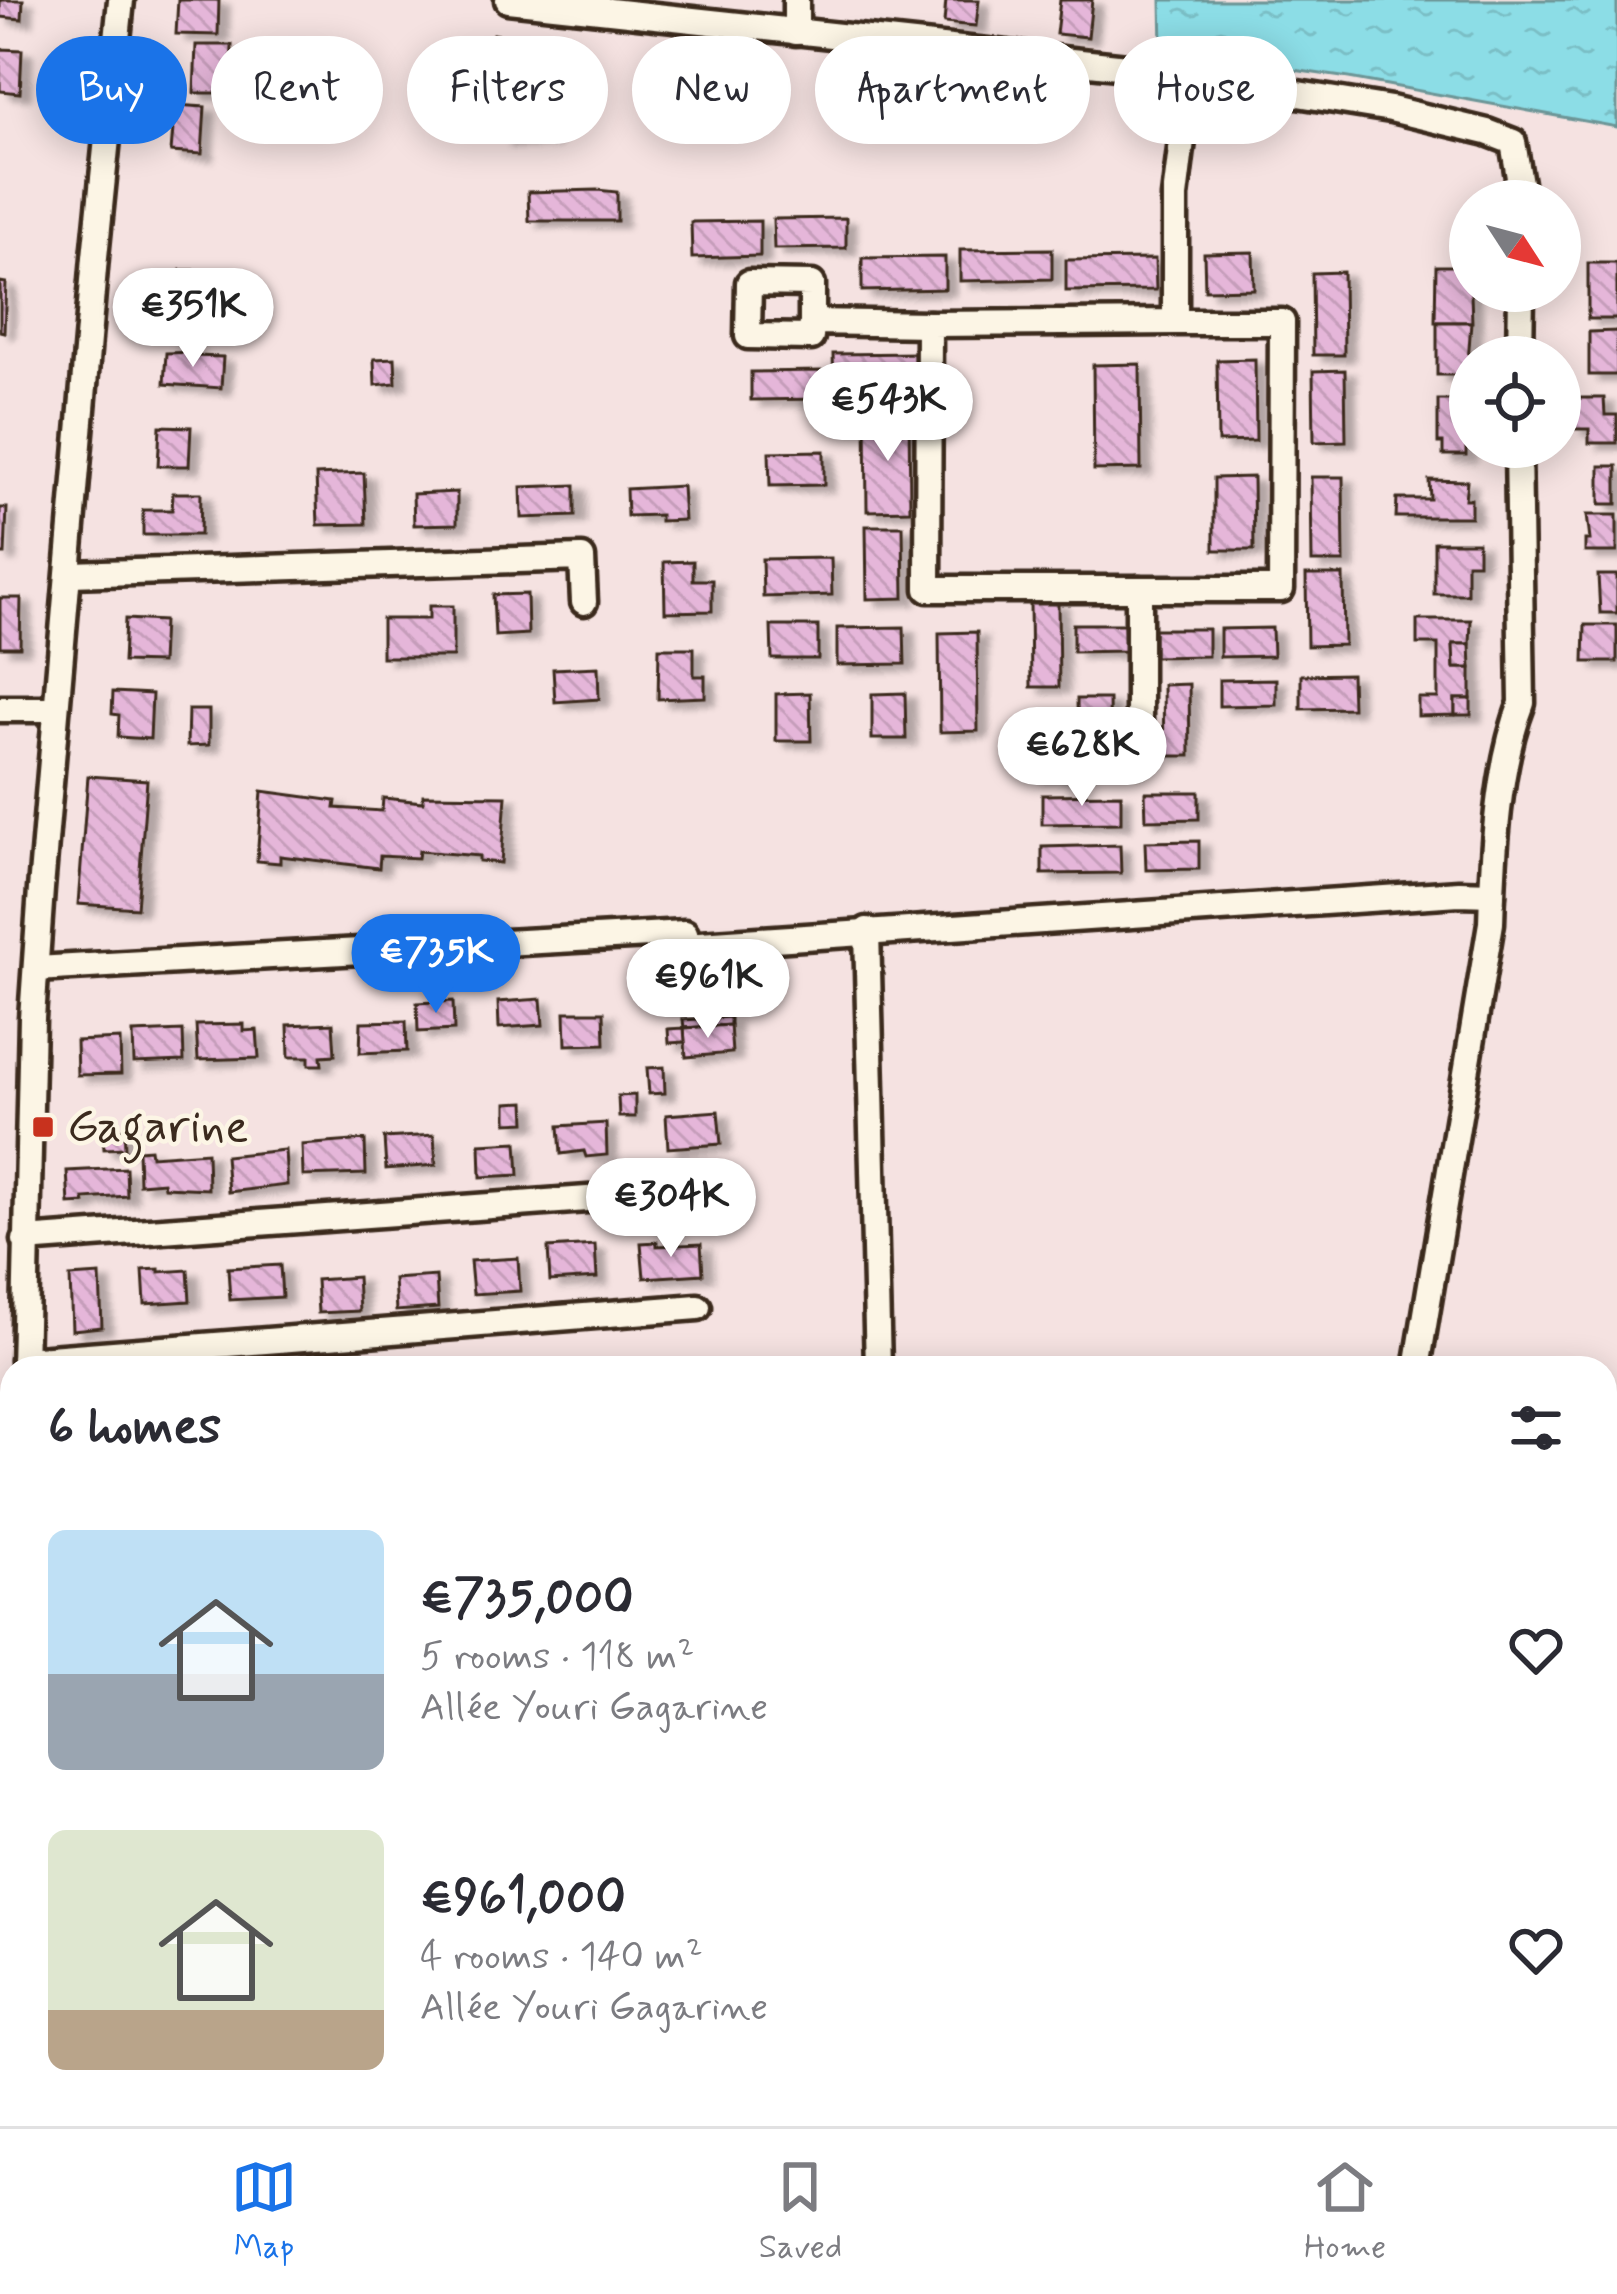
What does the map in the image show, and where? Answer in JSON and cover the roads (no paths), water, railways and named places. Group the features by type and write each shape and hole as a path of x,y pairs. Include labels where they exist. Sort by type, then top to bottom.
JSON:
{"street":[{"path":"24,1356 35,969 121,0"},
{"path":"508,0 679,9 796,32 1114,68"},
{"path":"796,0 796,32"},
{"path":"1297,94 1390,109 1513,142 1519,180"},
{"path":"1175,322 1175,197 1182,144"},
{"path":"812,322 1282,322 1281,590 928,589 929,324"},
{"path":"1419,1356 1491,923 1512,728 1522,704 1518,468"},
{"path":"70,574 582,558 584,602"},
{"path":"1139,589 1139,762"},
{"path":"0,709 56,709"},
{"path":"35,969 685,933 685,956 867,930 1492,894"},
{"path":"867,930 878,1356"},
{"path":"25,1240 656,1194"},
{"path":"119,1356 698,1307"}],"water":[{"path":"1161,0 1617,0 1617,127 1297,70 1297,36 1162,36"}],"place":[{"name":"Gagarine","path":"43,1127"}]}
